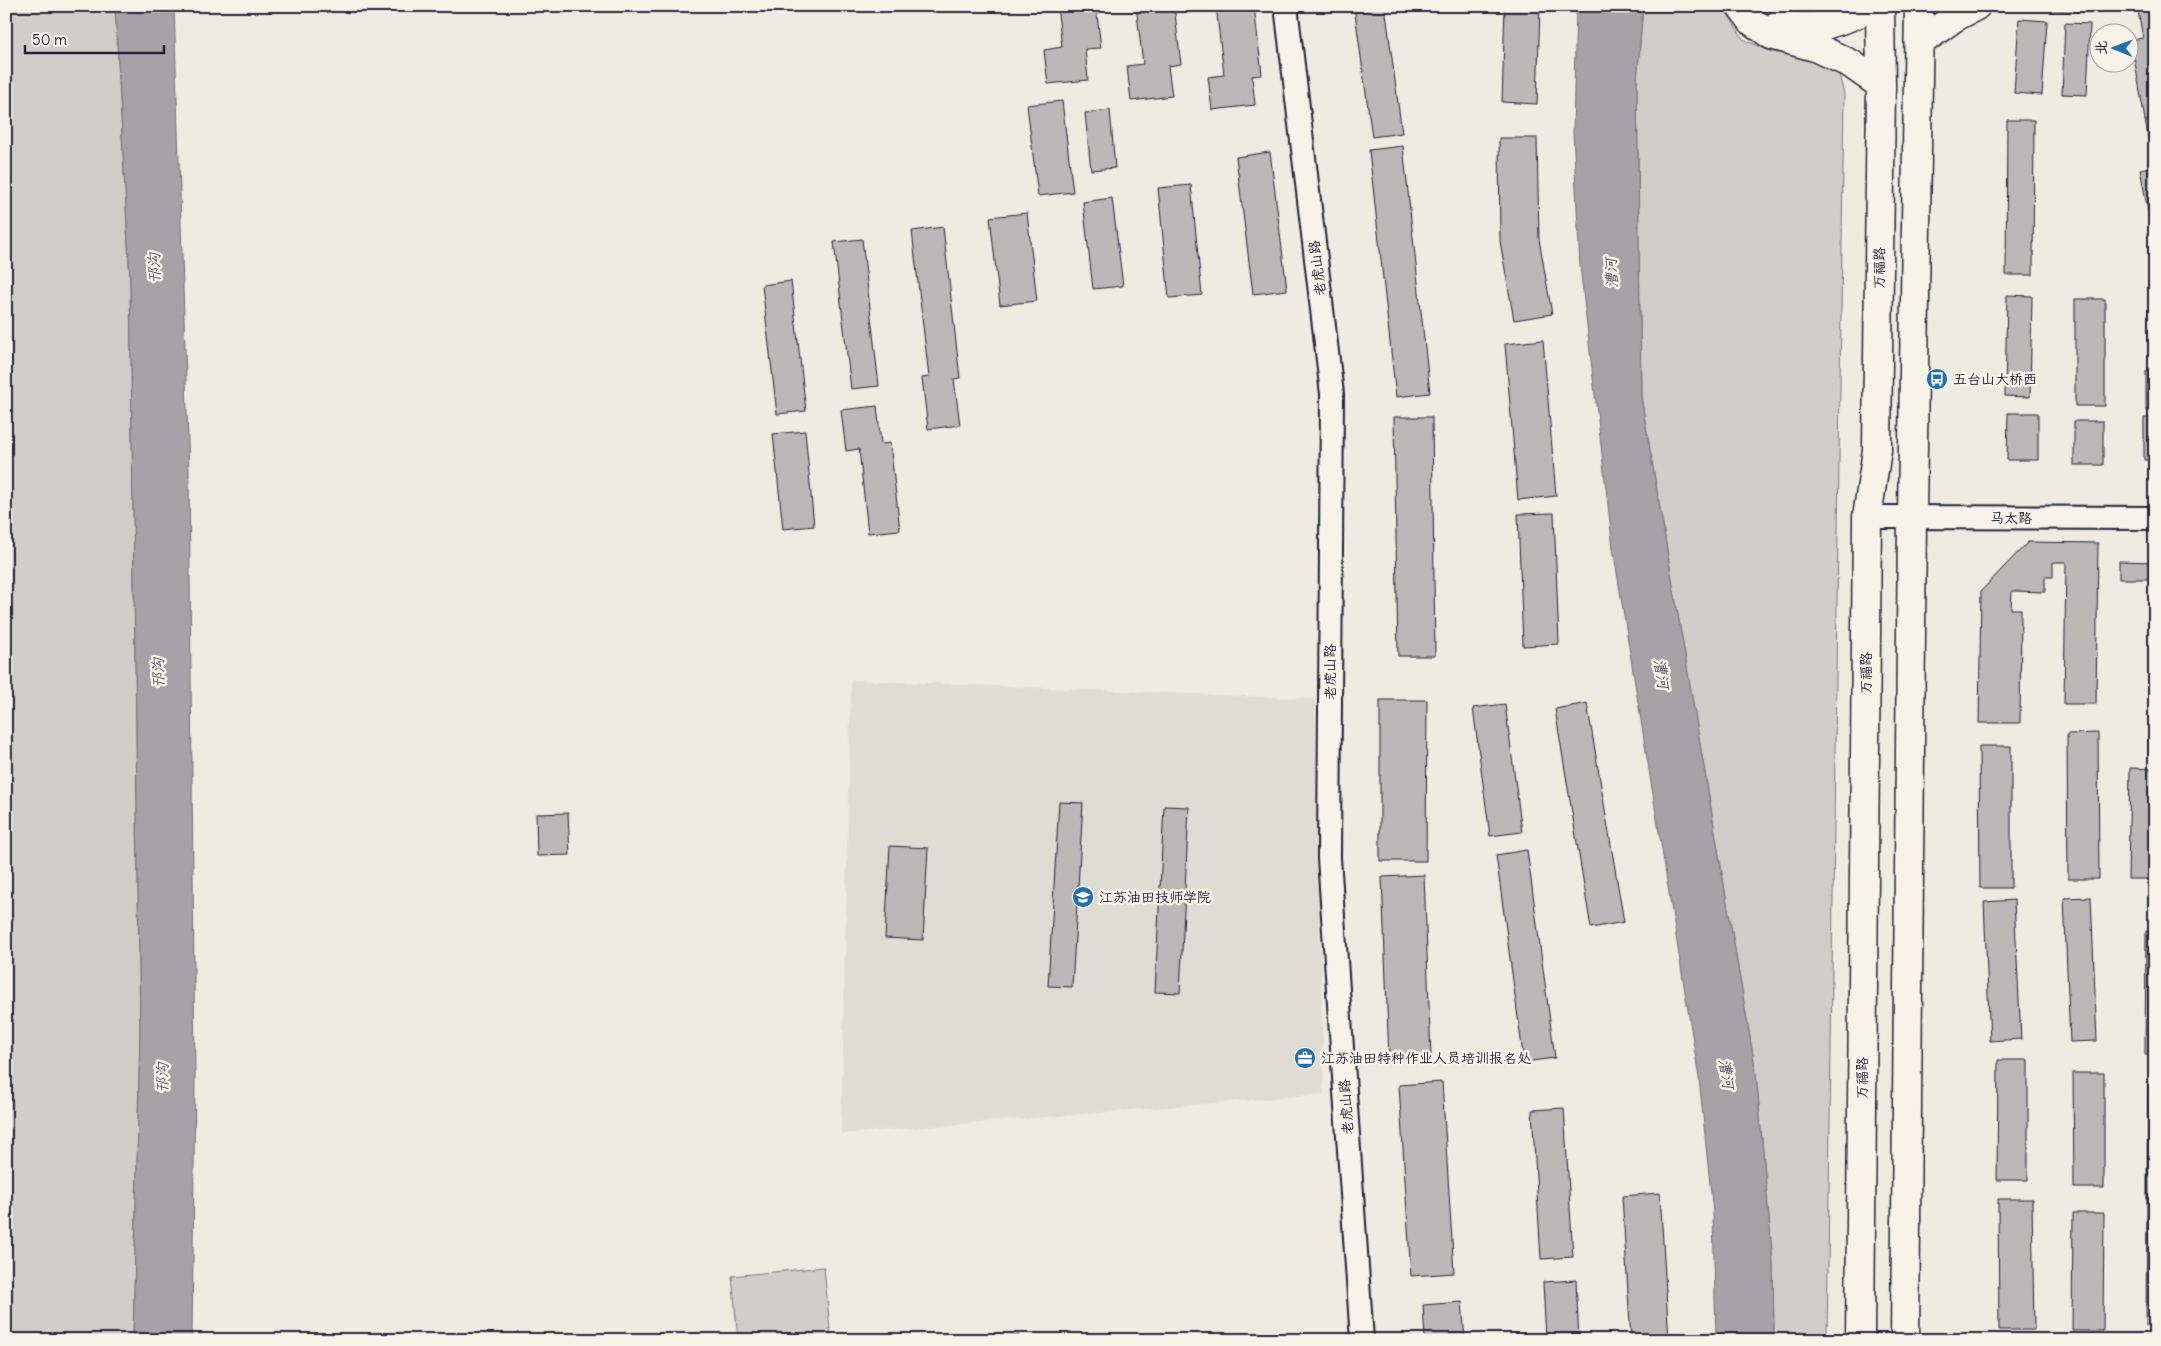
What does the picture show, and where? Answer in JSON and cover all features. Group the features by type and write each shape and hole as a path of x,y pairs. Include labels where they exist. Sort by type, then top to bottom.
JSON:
{"main road":[{"path":"1741,6 1753,22 1771,34 1814,47 1851,64 1881,85"},
{"path":"1755,6 1758,12 1776,22 1797,28 1822,27 1857,14 1861,6"},
{"name":"万福路","path":"1860,1340 1867,517 1877,450 1881,85 1880,6"},
{"path":"1905,1340 1912,517 1919,6"},
{"path":"1919,43 1955,17 1976,6"}],"street":[{"name":"老虎山路","path":"1286,6 1332,394 1329,858 1362,1340"},
{"name":"马太路","path":"1867,517 2155,518"}],"shaded area":[{"path":"6,6 115,6 130,281 140,1033 133,1340 6,1340"},
{"path":"1643,6 1723,6 1743,39 1772,52 1820,59 1839,75 1844,94 1827,1340 1774,1340 1773,1264 1756,1073 1641,397 1637,81"},
{"name":"江苏油田技师学院","path":"851,680 1315,699 1324,1094 841,1134"},
{"path":"824,1267 831,1340 738,1340 732,1276"}],"water":[{"name":"邗沟","path":"115,6 174,6 189,473 195,1078 192,1340 133,1340 140,1033 130,281"},
{"name":"漕河","path":"1576,6 1643,6 1637,81 1641,397 1756,1073 1773,1264 1774,1340 1716,1340 1713,1213 1699,1078 1613,548 1580,266 1573,132"}],"building":[{"path":"1057,6 1096,6 1101,48 1085,49 1088,80 1048,84 1044,50 1062,47"},
{"path":"1136,6 1174,6 1181,64 1168,66 1172,96 1131,101 1127,66 1143,64"},
{"path":"1216,6 1254,6 1262,75 1252,76 1255,105 1212,110 1208,77 1224,75"},
{"path":"1354,6 1385,6 1402,133 1372,137"},
{"path":"1505,6 1540,6 1537,104 1502,102"},
{"path":"2054,6 2098,6 2098,13 2053,10"},
{"path":"2137,6 2155,6 2155,160 2152,160 2137,72 2138,39 2143,38"},
{"path":"2019,19 2047,21 2042,95 2014,93"},
{"path":"2065,23 2088,24 2087,95 2062,94"},
{"path":"1062,101 1073,192 1038,196 1027,105"},
{"path":"1110,110 1115,168 1091,170 1085,113"},
{"path":"2007,120 2034,120 2033,275 2006,275"},
{"path":"1499,138 1537,138 1539,239 1552,314 1514,320 1500,241"},
{"path":"1403,146 1430,393 1396,397 1369,150"},
{"path":"1270,152 1287,290 1253,294 1236,157"},
{"path":"2155,166 2155,248 2140,169"},
{"path":"1191,185 1202,295 1169,298 1158,188"},
{"path":"1112,198 1123,286 1093,289 1083,202"},
{"path":"1027,213 1037,301 1000,305 990,217"},
{"path":"943,227 960,378 954,379 960,425 928,429 922,378 929,377 912,231"},
{"path":"862,239 879,386 851,389 834,242"},
{"path":"791,281 806,411 777,414 762,285"},
{"path":"2007,295 2032,296 2030,397 2005,396"},
{"path":"2075,299 2105,299 2105,406 2075,406"},
{"path":"1543,340 1556,496 1518,500 1505,344"},
{"path":"2146,371 2155,371 2155,410 2146,410"},
{"path":"877,406 881,444 890,443 900,530 868,533 859,449 846,451 841,410"},
{"path":"2008,413 2038,413 2038,460 2007,460"},
{"path":"1394,417 1432,417 1435,656 1398,656"},
{"path":"2144,418 2155,418 2155,460 2144,460"},
{"path":"2074,421 2103,421 2103,465 2074,465"},
{"path":"805,431 814,526 783,529 773,434"},
{"path":"1554,513 1559,644 1523,646 1518,514"},
{"path":"2028,542 2098,543 2096,704 2064,704 2066,562 2053,562 2053,577 2045,577 2045,592 2012,591 2011,609 2021,609 2020,723 1979,723 1981,591"},
{"path":"2119,561 2155,562 2155,579 2119,579"},
{"path":"1380,700 1427,700 1426,861 1380,861"},
{"path":"1587,703 1624,922 1591,928 1555,709"},
{"path":"1505,704 1522,832 1490,836 1473,708"},
{"path":"2098,733 2099,879 2068,879 2067,734"},
{"path":"2149,737 2155,737 2155,755 2149,755"},
{"path":"1979,746 2011,746 2011,888 1980,888"},
{"path":"2130,768 2155,769 2155,879 2128,879"},
{"path":"1059,802 1083,803 1072,987 1048,986"},
{"path":"1164,806 1189,807 1180,993 1155,992"},
{"path":"568,813 570,855 537,856 536,814"},
{"path":"890,846 928,848 923,940 885,938"},
{"path":"1527,850 1555,1058 1524,1062 1496,855"},
{"path":"1424,875 1431,1058 1389,1060 1382,877"},
{"path":"2091,897 2097,1041 2070,1042 2064,898"},
{"path":"2014,900 2021,1039 1990,1041 1984,902"},
{"path":"2146,931 2155,931 2155,1055 2145,1055"},
{"path":"1998,1060 2028,1060 2028,1180 1997,1180"},
{"path":"2073,1073 2104,1073 2104,1188 2074,1188"},
{"path":"2148,1077 2155,1077 2155,1326 2146,1326"},
{"path":"1442,1082 1454,1273 1411,1276 1399,1085"},
{"path":"1564,1108 1573,1257 1541,1259 1532,1110"},
{"path":"1660,1193 1669,1340 1631,1340 1622,1196"},
{"path":"1998,1199 2032,1199 2034,1330 1999,1330"},
{"path":"2073,1213 2104,1213 2103,1331 2072,1331"},
{"path":"1576,1280 1579,1340 1546,1340 1543,1282"},
{"path":"1462,1302 1465,1340 1425,1340 1423,1305"},
{"path":"1019,1335 1020,1340 977,1340"}],"place":[{"name":"五台山大桥西","path":"1937,379"},
{"name":"江苏油田技师学院","path":"1083,897"},
{"name":"江苏油田特种作业人员培训报名处","path":"1305,1058"}]}
